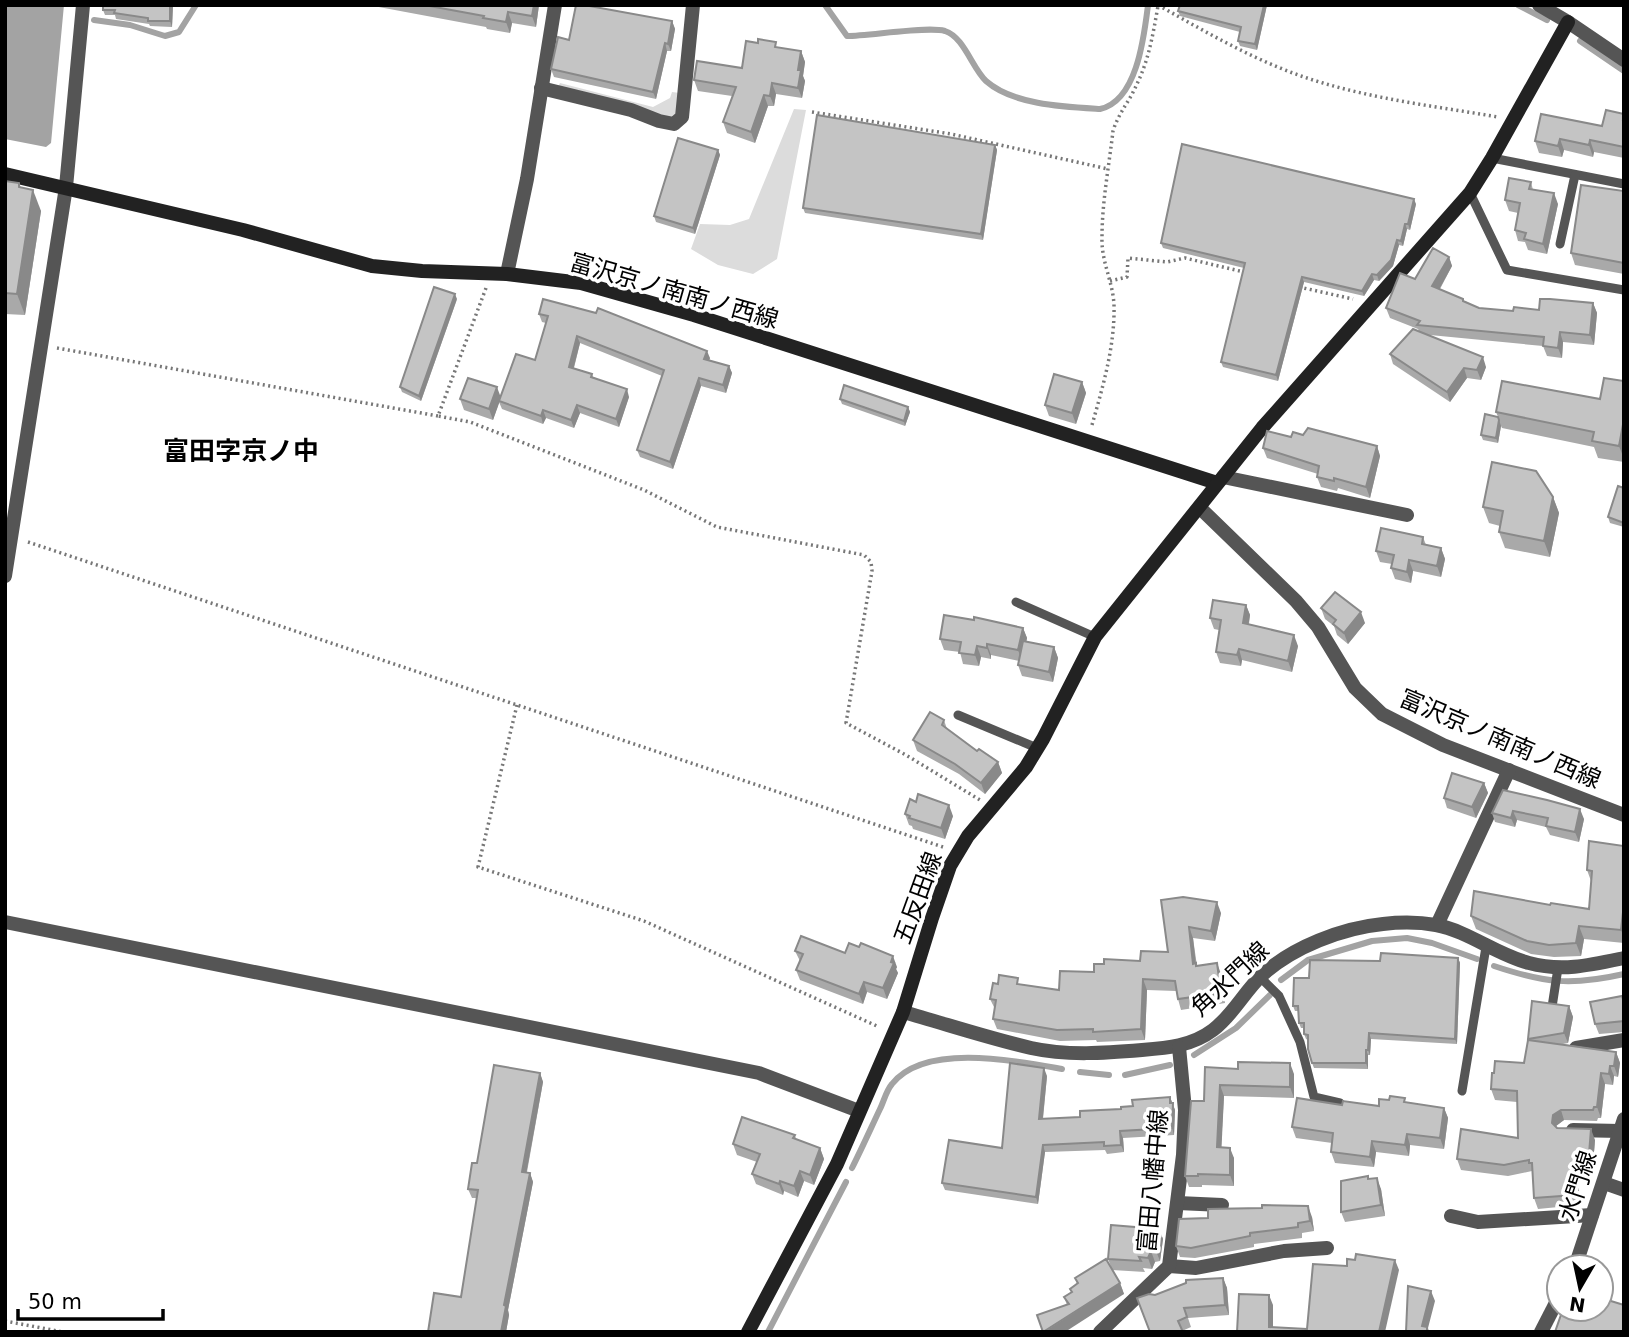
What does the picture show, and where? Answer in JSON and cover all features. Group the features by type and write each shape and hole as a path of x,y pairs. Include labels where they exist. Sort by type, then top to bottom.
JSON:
{"street":[{"path":"5,576 12,537 12,500 42,346 66,187 83,5"},
{"path":"507,274 527,178 555,5"},
{"path":"541,88 631,110 674,124 682,117 693,5"},
{"path":"1539,5 1624,60"},
{"name":"五反田線","path":"748,1332 837,1164 903,1012 930,922 950,866 958,852 1026,766 1096,637 1262,428 1470,193 1568,22"},
{"name":"富沢京ノ南南ノ西線","path":"5,174 243,230 372,266 507,274 581,283 694,315 1088,441 1220,480"},
{"path":"1220,480 1407,515"},
{"name":"富沢京ノ南南ノ西線","path":"1200,508 1296,601 1318,627 1355,688 1382,714 1443,745 1624,815"},
{"path":"1437,925 1509,770"},
{"path":"5,922 759,1073 859,1111"},
{"name":"角水門線","path":"903,1012 1033,1049 1093,1054 1179,1047 1212,1032 1237,1008 1260,977 1283,958 1351,930 1382,924 1409,922 1437,925 1486,947 1557,971 1624,958"},
{"path":"1576,1048 1624,1041"},
{"name":"富田八幡中線","path":"1100,1332 1169,1266 1178,1203 1185,1110 1179,1047"},
{"path":"1565,1129 1622,1125"},
{"name":"水門線","path":"1580,1253 1622,1125"},
{"path":"1604,1183 1624,1190"},
{"path":"1178,1203 1222,1205"},
{"path":"1451,1216 1478,1222 1592,1215"},
{"path":"1169,1266 1196,1268 1284,1251 1327,1248"}],"lane":[{"path":"1492,158 1624,184"},
{"path":"1560,244 1575,175"},
{"path":"1470,193 1507,270 1624,290"},
{"path":"1016,602 1096,637"},
{"path":"958,715 1037,748"},
{"path":"1462,1091 1486,947"},
{"path":"1552,1007 1557,971"},
{"path":"1260,977 1279,996 1300,1042 1314,1097 1340,1103"}],"path":[{"path":"1088,441 1112,341 1114,303 1103,261 1101,239 1116,117 1135,88 1144,67 1151,48 1158,5 1230,46 1321,83 1362,93 1514,120"},
{"path":"812,112 951,134 1108,169"},
{"path":"1110,281 1127,276 1128,258 1167,262 1185,258 1248,274"},
{"path":"438,416 492,273"},
{"path":"1295,285 1372,303"},
{"path":"42,346 470,422 644,490 700,521 717,527 864,555 871,562 873,571 846,723 906,755 991,807"},
{"path":"12,537 958,852"},
{"path":"517,705 478,867 644,921 893,1034"},
{"path":"5,1321 63,1332"}],"shaded area":[{"path":"7,5 64,5 51,143 46,147 5,139"},
{"path":"560,83 653,107 670,98 672,92 680,93 679,115 672,120 558,87"},
{"path":"794,109 806,110 777,259 753,274 718,265 691,249 700,224 730,225 749,219"}],"building":[{"path":"103,5 170,5 170,21 148,21 148,18 114,13 115,10 103,10"},
{"path":"424,5 534,5 532,16 508,12 506,22"},
{"path":"576,5 672,21 653,92 551,69 558,37 569,40"},
{"path":"1180,5 1264,5 1255,44 1238,41 1241,27 1178,11"},
{"path":"758,39 776,42 775,47 801,51 798,70 801,70 798,88 772,83 770,96 764,95 751,132 723,122 736,87 694,80 697,61 742,68 746,41 758,43"},
{"path":"1606,110 1624,114 1624,147 1590,140 1589,145 1560,139 1558,146 1535,141 1541,114 1602,126"},
{"path":"817,115 995,145 981,234 803,208"},
{"path":"678,138 718,150 693,228 654,216"},
{"path":"1182,144 1414,199 1408,224 1405,224 1401,241 1397,240 1391,260 1377,275 1372,274 1362,291 1302,277 1276,375 1221,362 1245,263 1161,243"},
{"path":"1509,178 1531,182 1529,189 1554,193 1543,244 1524,239 1526,233 1515,230 1520,203 1505,200"},
{"path":"5,181 19,183 19,187 33,190 17,294 5,293"},
{"path":"1581,185 1624,191 1624,263 1571,253"},
{"path":"1433,248 1449,257 1432,286 1479,308 1513,311 1514,307 1539,310 1540,299 1593,303 1590,335 1560,332 1558,348 1543,346 1544,337 1417,325 1420,321 1386,308 1400,273 1415,279"},
{"path":"434,287 455,294 419,396 400,387"},
{"path":"543,299 596,313 598,308 707,351 704,359 729,366 723,385 699,378 670,462 637,450 664,370 577,336 569,367 627,389 616,419 577,405 571,420 543,410 541,416 499,401 516,354 535,360 548,316 539,314"},
{"path":"1413,329 1483,357 1477,370 1464,368 1447,392 1390,354"},
{"path":"1054,374 1082,382 1072,413 1045,405"},
{"path":"468,378 497,387 489,409 460,399"},
{"path":"1604,378 1624,381 1624,419 1619,446 1592,441 1594,432 1496,412 1502,381 1600,399"},
{"path":"844,385 908,407 904,421 840,399"},
{"path":"1485,414 1498,417 1496,438 1481,435"},
{"path":"1308,428 1377,446 1366,487 1334,478 1334,481 1317,477 1319,466 1263,448 1267,431 1291,437 1293,432 1303,435"},
{"path":"1492,462 1536,471 1553,497 1544,541 1499,532 1503,511 1483,507"},
{"path":"1618,486 1624,488 1624,523 1608,517"},
{"path":"1381,528 1423,537 1422,544 1441,548 1437,566 1409,560 1407,572 1391,568 1394,555 1376,551"},
{"path":"1335,592 1361,612 1344,633 1333,624 1336,620 1321,608"},
{"path":"1213,600 1246,605 1243,623 1294,635 1288,661 1239,649 1237,655 1216,652 1221,620 1210,618"},
{"path":"944,615 974,620 974,617 1023,628 1018,650 987,644 987,648 977,646 975,655 959,653 961,642 940,639"},
{"path":"1023,641 1054,647 1049,672 1018,665"},
{"path":"930,712 944,720 942,725 977,751 979,749 998,762 981,783 955,764 913,740"},
{"path":"1452,773 1484,783 1472,807 1444,798"},
{"path":"1503,790 1580,809 1575,832 1546,826 1548,818 1513,811 1511,818 1492,813"},
{"path":"918,794 949,805 941,828 909,818 910,816 905,814 910,799 916,802"},
{"path":"1589,841 1624,846 1621,930 1579,926 1576,943 1549,945 1527,941 1471,916 1474,891 1589,909 1592,871 1587,870"},
{"path":"1183,897 1217,902 1211,931 1189,927 1193,964 1196,963 1196,966 1217,963 1221,993 1178,999 1175,981 1143,979 1141,1029 1093,1032 1093,1029 1057,1030 993,1019 996,1000 990,999 993,983 998,984 999,975 1018,978 1017,984 1059,990 1060,971 1094,972 1094,964 1104,964 1104,959 1140,961 1141,951 1168,952 1161,900"},
{"path":"801,936 845,953 849,943 859,947 861,943 893,956 891,962 894,963 883,988 864,982 859,994 796,970 803,954 795,951"},
{"path":"1381,953 1458,958 1455,1039 1369,1033 1366,1063 1312,1063 1308,1035 1304,1034 1304,1023 1299,1023 1298,1006 1293,1006 1294,978 1309,978 1310,960 1380,961"},
{"path":"1622,996 1624,1021 1595,1024 1590,1002"},
{"path":"1532,1001 1569,1006 1564,1033 1528,1039"},
{"path":"1528,1040 1616,1052 1614,1066 1610,1066 1609,1074 1601,1073 1597,1107 1593,1110 1561,1110 1553,1115 1552,1123 1557,1128 1591,1129 1589,1154 1574,1153 1575,1195 1534,1198 1532,1163 1529,1163 1529,1160 1504,1165 1457,1159 1461,1129 1518,1138 1517,1091 1491,1089 1492,1073 1495,1061 1524,1063"},
{"path":"1238,1062 1290,1063 1290,1087 1220,1085 1217,1147 1230,1148 1230,1175 1185,1176 1191,1101 1204,1101 1205,1067 1238,1069"},
{"path":"1010,1063 1044,1068 1039,1119 1080,1117 1080,1111 1121,1109 1133,1106 1132,1100 1170,1097 1170,1103 1173,1103 1172,1128 1120,1131 1121,1145 1104,1146 1104,1142 1043,1145 1036,1197 942,1183 949,1140 1002,1148"},
{"path":"494,1065 540,1073 522,1172 530,1173 501,1332 428,1332 434,1293 461,1297 478,1190 468,1189 472,1163 477,1163"},
{"path":"1390,1096 1405,1098 1404,1102 1444,1108 1440,1138 1407,1134 1405,1145 1372,1141 1370,1157 1331,1152 1333,1133 1292,1127 1297,1098 1342,1105 1343,1101 1379,1106 1379,1099 1389,1100"},
{"path":"742,1117 795,1135 793,1138 820,1148 810,1175 800,1171 794,1186 780,1181 779,1184 752,1174 760,1154 733,1144"},
{"path":"1368,1176 1368,1179 1377,1178 1381,1205 1341,1212 1341,1181"},
{"path":"1262,1205 1308,1206 1310,1221 1298,1223 1298,1227 1250,1233 1250,1236 1191,1248 1176,1246 1179,1219 1208,1218 1208,1209 1262,1208"},
{"path":"1111,1225 1159,1229 1156,1251 1151,1251 1148,1258 1139,1257 1141,1261 1108,1259"},
{"path":"1356,1254 1395,1260 1379,1332 1237,1332 1239,1294 1269,1295 1269,1327 1307,1329 1313,1264 1347,1266 1347,1259 1355,1260"},
{"path":"1106,1259 1120,1283 1043,1332 1037,1315 1069,1304 1064,1297 1072,1292 1070,1289 1078,1283 1075,1278"},
{"path":"1223,1278 1225,1305 1184,1308 1187,1317 1178,1321 1183,1332 1150,1332 1137,1298 1155,1295 1186,1283 1186,1280"},
{"path":"1408,1286 1431,1291 1422,1326 1427,1327 1427,1332 1406,1332"},
{"path":"1615,1302 1624,1305 1624,1332 1555,1332 1558,1323 1615,1323"}],"waterway":[{"path":"94,20 130,25 165,36 179,32 196,5"},
{"path":"825,5 847,36 945,31 952,34 963,46 981,75 997,89 1040,103 1100,109 1113,104 1130,81 1141,50 1148,5"},
{"path":"1518,5 1547,20"},
{"path":"1580,41 1624,71"},
{"path":"1281,980 1308,960 1372,941 1407,938 1432,943 1477,959"},
{"path":"1494,966 1558,981 1588,980 1624,974"},
{"path":"1194,1055 1236,1028 1270,995"},
{"path":"852,1168 888,1090 907,1071 926,1063 973,1058 1062,1069"},
{"path":"1125,1075 1170,1065"},
{"path":"1080,1072 1109,1075"},
{"path":"768,1332 846,1182"}],"district":[{"name":"富田字京ノ中","path":"241,451"}]}
